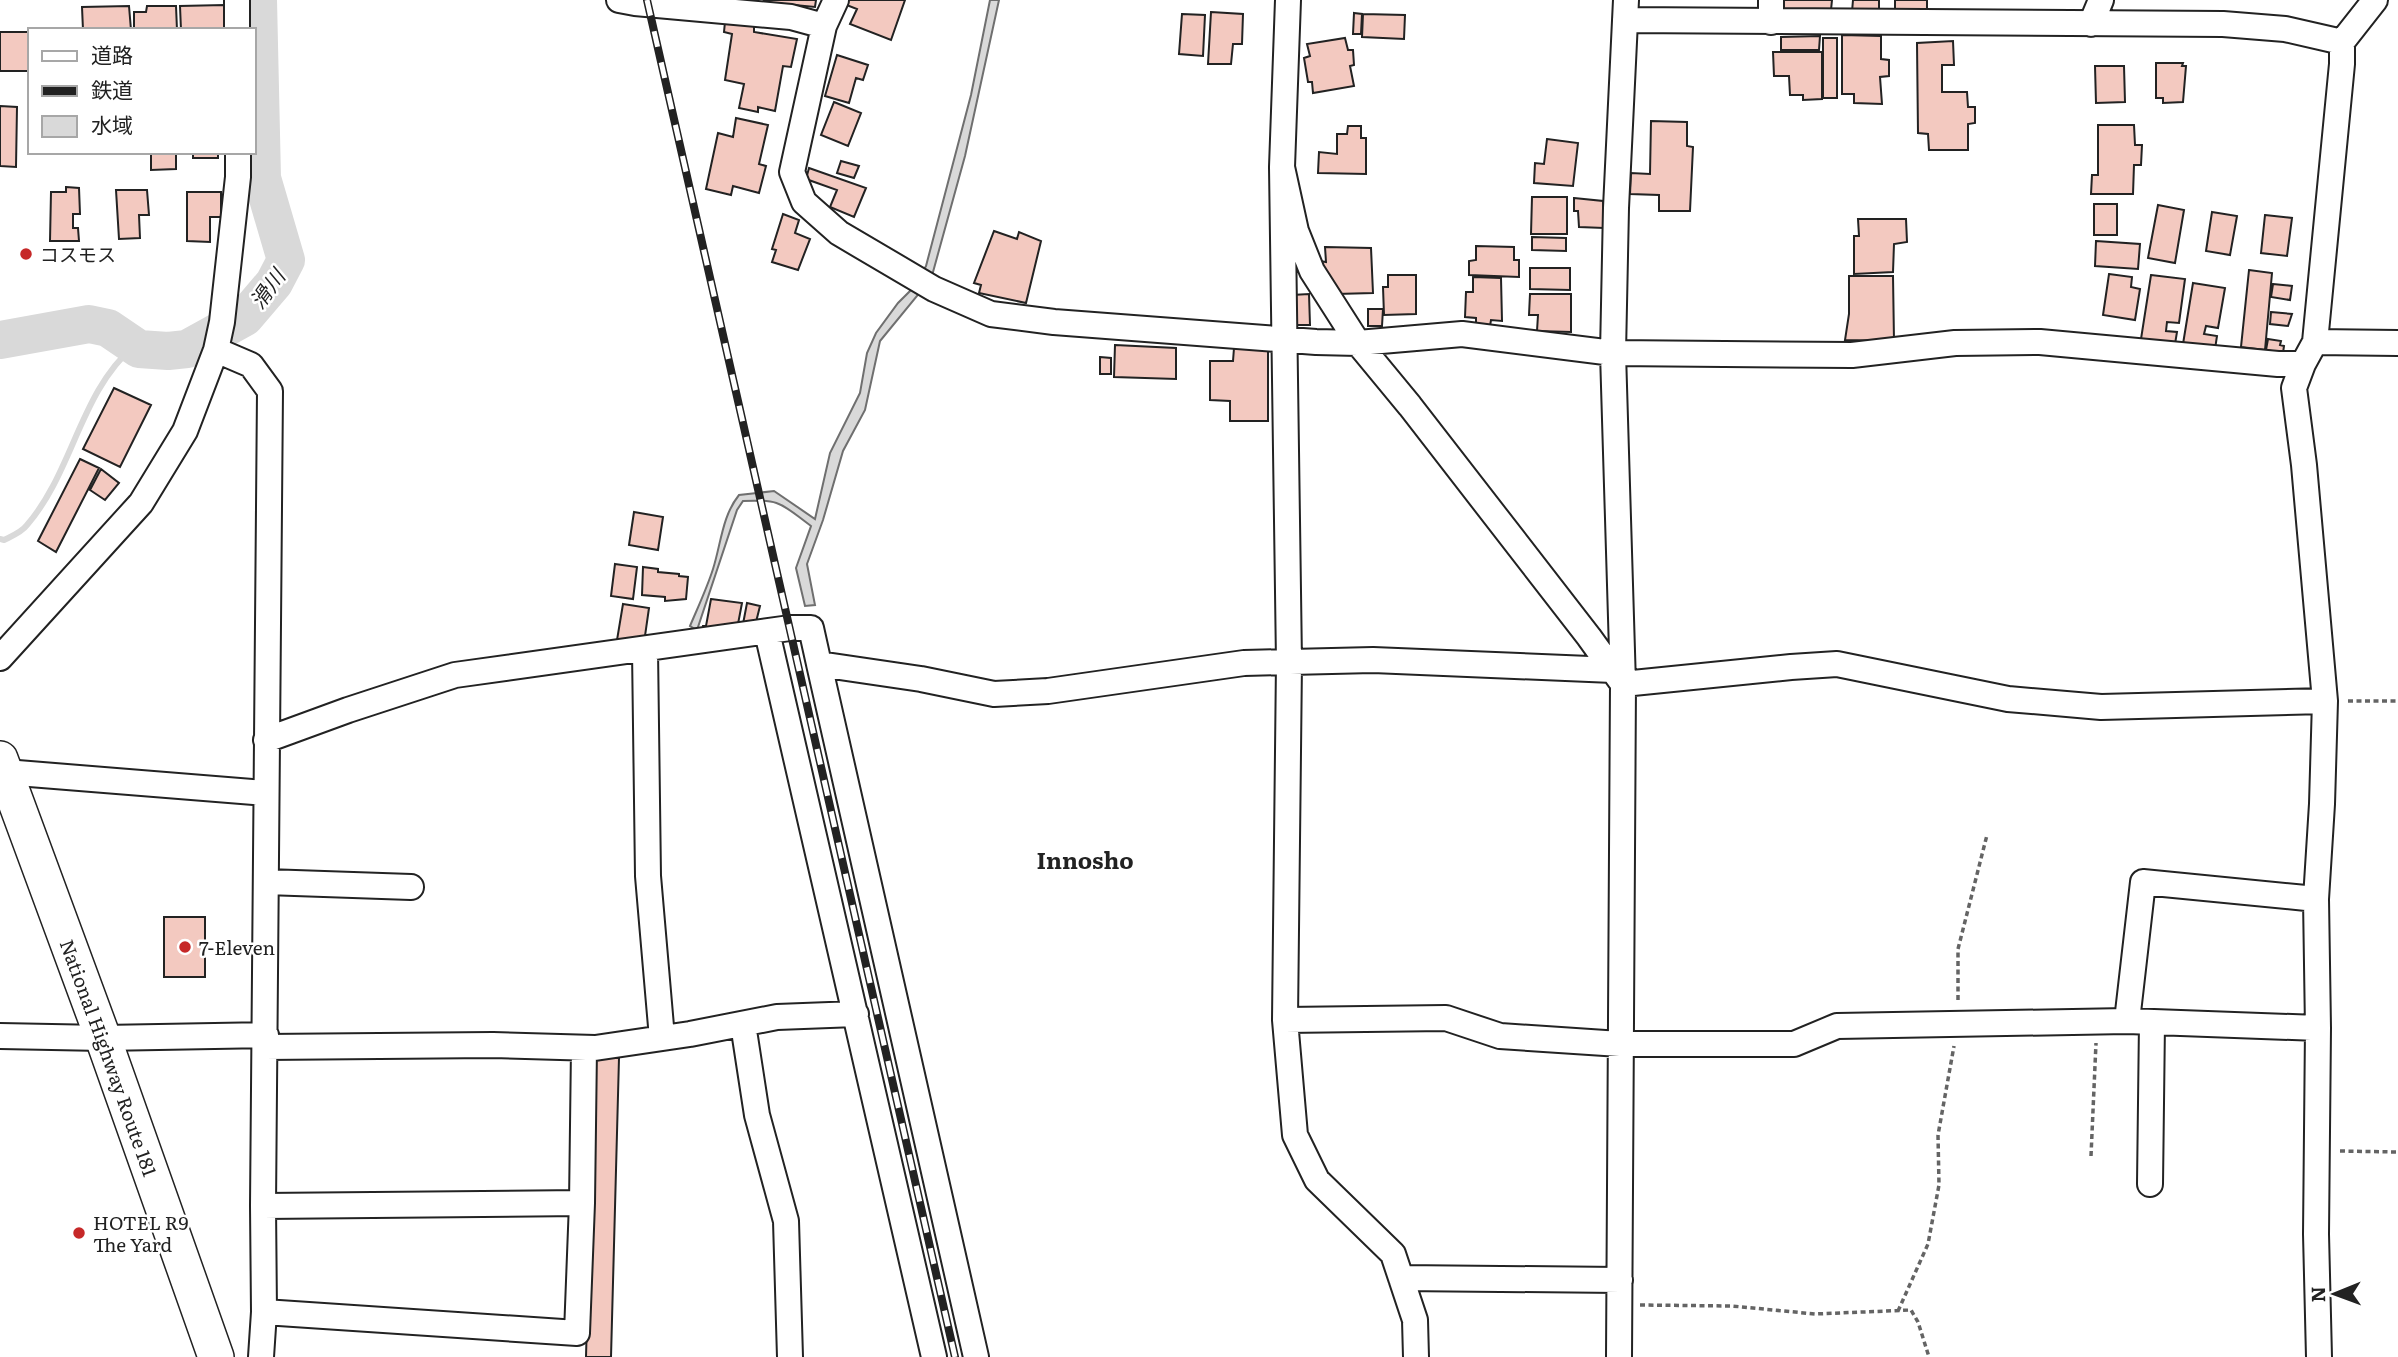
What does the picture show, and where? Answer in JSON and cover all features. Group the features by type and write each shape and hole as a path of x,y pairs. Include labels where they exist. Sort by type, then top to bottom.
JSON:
{"highway":[{"name":"National Highway Route 181","path":"3,765 216,1357"}],"street":[{"path":"237,0 237,28"},
{"path":"620,0 791,17 824,26"},
{"path":"836,0 824,26 792,172 804,202 839,233 908,275 991,314 1054,322 1285,340 1359,343 1462,334 1613,353 1852,355 1955,343 2040,342 2303,364"},
{"path":"1288,0 1282,167 1289,662 1286,1020 1295,1135 1317,1180 1393,1254 1415,1320 1416,1357"},
{"path":"2091,24 2101,0"},
{"path":"2319,1357 2316,1234 2316,899 2325,701 2304,465 2294,388 2315,342 2342,42 2375,0"},
{"path":"1619,1357 1618,677 1613,353 1625,10 1945,11 2091,24 2223,24 2285,29 2342,42"},
{"path":"0,658 141,503 185,431 216,349 222,322 238,177 238,154"},
{"path":"1282,167 1296,231 1312,271 1359,343 1618,677"},
{"path":"2315,342 2398,343"},
{"path":"216,349 251,365 270,391 264,1312 261,1357"},
{"path":"266,740 455,675 811,628 975,1357"},
{"path":"767,632 934,1357"},
{"path":"645,650 648,876 662,1038"},
{"path":"819,664 921,679 994,694 1048,691 1244,663 1373,660 1618,677 1837,664 2008,699 2101,707 2325,701"},
{"path":"3,765 266,793"},
{"path":"266,881 411,887"},
{"path":"2127,1021 2143,882 2316,899"},
{"path":"0,1036 584,1048 662,1038 777,1017 856,1014"},
{"path":"1286,1020 1447,1018 1500,1036 1620,1044 1794,1044 1837,1026 1958,1022 2127,1021 2318,1028"},
{"path":"2150,1184 2152,1022"},
{"path":"743,1024 757,1115 786,1221 790,1357"},
{"path":"264,1312 577,1333 584,1048"},
{"path":"263,1206 582,1203"},
{"path":"1401,1278 1620,1292"}],"path":[{"path":"2325,701 2398,701"},
{"path":"1898,1311 1927,1244 1939,1185 1938,1135 1958,1022 1958,949 1987,835"},
{"path":"2091,1156 2096,1064 2095,1021"},
{"path":"2317,1151 2398,1152"},
{"path":"1620,1292 1815,1314 1911,1310 1918,1322 1929,1357"}],"water":[{"path":"990,0 999,0 965,156 933,272 880,341 865,410 843,451 807,564 815,605 805,606 796,568 811,526 780,504 743,501 737,510 697,630 690,626 711,576 725,521 739,495 774,491 815,519 830,453 860,393 867,353 876,333 911,290 926,266 971,95"}],"building":[{"path":"816,0 815,7 763,2"},
{"path":"847,0 905,0 891,40 850,24 857,9 844,4"},
{"path":"1778,0 1832,0 1831,10 1778,10"},
{"path":"1853,0 1879,0 1879,12 1852,12"},
{"path":"1895,0 1927,0 1927,13 1895,12"},
{"path":"224,5 225,28 181,28 180,6"},
{"path":"129,6 131,28 83,28 82,7"},
{"path":"147,6 176,6 177,28 134,28 134,12 146,12"},
{"path":"1211,12 1243,14 1242,44 1233,44 1231,64 1208,64"},
{"path":"1354,13 1362,14 1361,34 1353,34"},
{"path":"1182,14 1205,15 1203,56 1179,54"},
{"path":"1363,14 1405,15 1404,39 1362,37"},
{"path":"725,22 754,25 754,32 797,39 791,67 783,66 775,111 758,107 758,112 739,108 744,84 725,80 732,34 724,32"},
{"path":"0,32 28,32 28,71 0,71"},
{"path":"1842,35 1881,36 1881,59 1889,60 1889,76 1880,77 1882,104 1854,103 1854,94 1842,94"},
{"path":"1820,36 1819,50 1781,50 1781,37"},
{"path":"1345,38 1348,50 1353,50 1354,65 1350,66 1354,86 1313,93 1312,82 1308,82 1304,58 1310,56 1307,44"},
{"path":"1823,38 1837,38 1837,98 1823,98"},
{"path":"1953,41 1954,65 1942,65 1942,92 1967,92 1968,107 1975,107 1975,123 1968,124 1968,150 1929,150 1928,134 1918,133 1917,43"},
{"path":"1773,52 1822,52 1822,99 1803,100 1803,95 1790,95 1789,76 1774,76"},
{"path":"837,55 868,65 863,80 856,78 849,103 825,96"},
{"path":"2156,63 2183,63 2182,66 2186,66 2183,102 2163,103 2163,98 2156,98"},
{"path":"2095,66 2124,66 2125,102 2096,103"},
{"path":"834,102 861,113 848,146 821,135"},
{"path":"0,106 17,107 16,167 0,166"},
{"path":"736,118 768,125 759,164 766,166 759,193 733,186 731,195 706,189 718,133 733,137"},
{"path":"1651,121 1687,122 1687,146 1693,147 1690,211 1659,211 1659,195 1630,194 1631,173 1650,174"},
{"path":"2098,125 2134,125 2135,145 2142,145 2141,165 2134,165 2133,194 2091,194 2092,175 2098,175"},
{"path":"1348,126 1361,126 1361,138 1366,138 1366,174 1318,173 1319,152 1337,154 1337,134 1347,134"},
{"path":"1547,139 1578,143 1573,186 1534,183 1535,163 1544,164"},
{"path":"151,154 176,154 176,169 151,170"},
{"path":"193,154 218,154 218,158 193,158"},
{"path":"841,161 859,166 854,178 837,173"},
{"path":"809,168 866,188 854,217 830,207 837,190 806,179"},
{"path":"66,187 79,188 80,214 73,214 73,228 78,228 79,241 50,241 51,192 66,192"},
{"path":"116,190 147,190 149,215 139,215 140,238 119,239"},
{"path":"187,192 221,192 221,217 210,217 210,242 187,241"},
{"path":"1532,197 1567,197 1567,234 1531,234"},
{"path":"1574,198 1603,201 1604,228 1579,227 1578,211 1574,211"},
{"path":"2094,204 2117,204 2117,235 2094,235"},
{"path":"2158,205 2184,210 2175,263 2148,258"},
{"path":"2212,212 2237,216 2230,255 2206,251"},
{"path":"783,214 799,220 795,233 810,239 798,270 772,262 776,250 772,249"},
{"path":"2265,215 2292,218 2287,256 2261,253"},
{"path":"1858,219 1906,219 1907,242 1894,244 1893,272 1854,274 1854,236 1859,236"},
{"path":"994,231 1017,239 1019,232 1041,241 1026,303 979,293 981,285 974,283"},
{"path":"1532,237 1566,238 1566,251 1532,250"},
{"path":"2096,241 2140,244 2138,269 2095,266"},
{"path":"1476,246 1514,247 1514,260 1519,260 1519,277 1469,275 1469,261 1476,260"},
{"path":"1325,247 1371,248 1373,293 1336,294 1320,261 1326,262"},
{"path":"1530,268 1570,268 1570,290 1530,289"},
{"path":"2249,270 2272,273 2265,350 2241,347"},
{"path":"2109,274 2132,277 2131,287 2140,289 2135,320 2103,315"},
{"path":"1388,275 1416,275 1416,314 1384,315 1383,287 1388,287"},
{"path":"2151,275 2185,279 2179,323 2167,322 2166,331 2177,332 2175,344 2141,339"},
{"path":"1849,276 1893,276 1894,341 1845,340 1849,314"},
{"path":"1473,277 1501,278 1502,321 1491,320 1490,326 1476,325 1476,318 1465,317 1466,292 1473,292"},
{"path":"2193,283 2225,288 2218,328 2206,326 2204,334 2217,336 2215,349 2183,344"},
{"path":"2273,284 2292,286 2290,300 2271,297"},
{"path":"1309,294 1310,325 1293,325 1292,295"},
{"path":"1530,294 1571,294 1571,332 1537,331 1538,315 1529,315"},
{"path":"1368,309 1383,309 1382,326 1368,326"},
{"path":"2271,312 2292,314 2288,326 2270,324"},
{"path":"2268,339 2281,341 2280,345 2284,346 2283,353 2266,350"},
{"path":"1115,345 1176,348 1176,379 1114,377"},
{"path":"1234,348 1268,350 1268,421 1230,421 1230,401 1210,400 1210,361 1233,361"},
{"path":"1100,357 1111,358 1111,374 1100,374"},
{"path":"114,388 151,405 120,467 83,449"},
{"path":"80,459 99,468 56,552 38,541"},
{"path":"101,469 119,483 105,500 90,490"},
{"path":"634,512 663,517 658,550 629,545"},
{"path":"615,564 637,567 633,599 611,596"},
{"path":"643,567 688,577 686,599 665,601 665,597 642,595"},
{"path":"711,599 742,603 738,624 725,624 724,628 702,633"},
{"path":"747,603 760,606 755,626 743,624"},
{"path":"623,604 649,608 644,643 617,640"},
{"name":"7-Eleven","path":"164,917 205,917 205,977 164,977"},
{"path":"594,1057 619,1058 611,1357 586,1357"}],"waterway":[{"name":"滑川","path":"0,340 89,324 108,328 139,349 187,349 245,317 274,283 286,260 262,178 258,0"},
{"path":"0,539 4,540 22,530 43,504 101,386 134,346"}],"railway":[{"path":"647,0 955,1357"}],"place":[{"name":"コスモス","path":"26,254"},
{"name":"7-Eleven","path":"185,947"},
{"name":"HOTEL R9 The Yard","path":"79,1233"}],"district":[{"name":"Innosho","path":"1085,859"}]}
